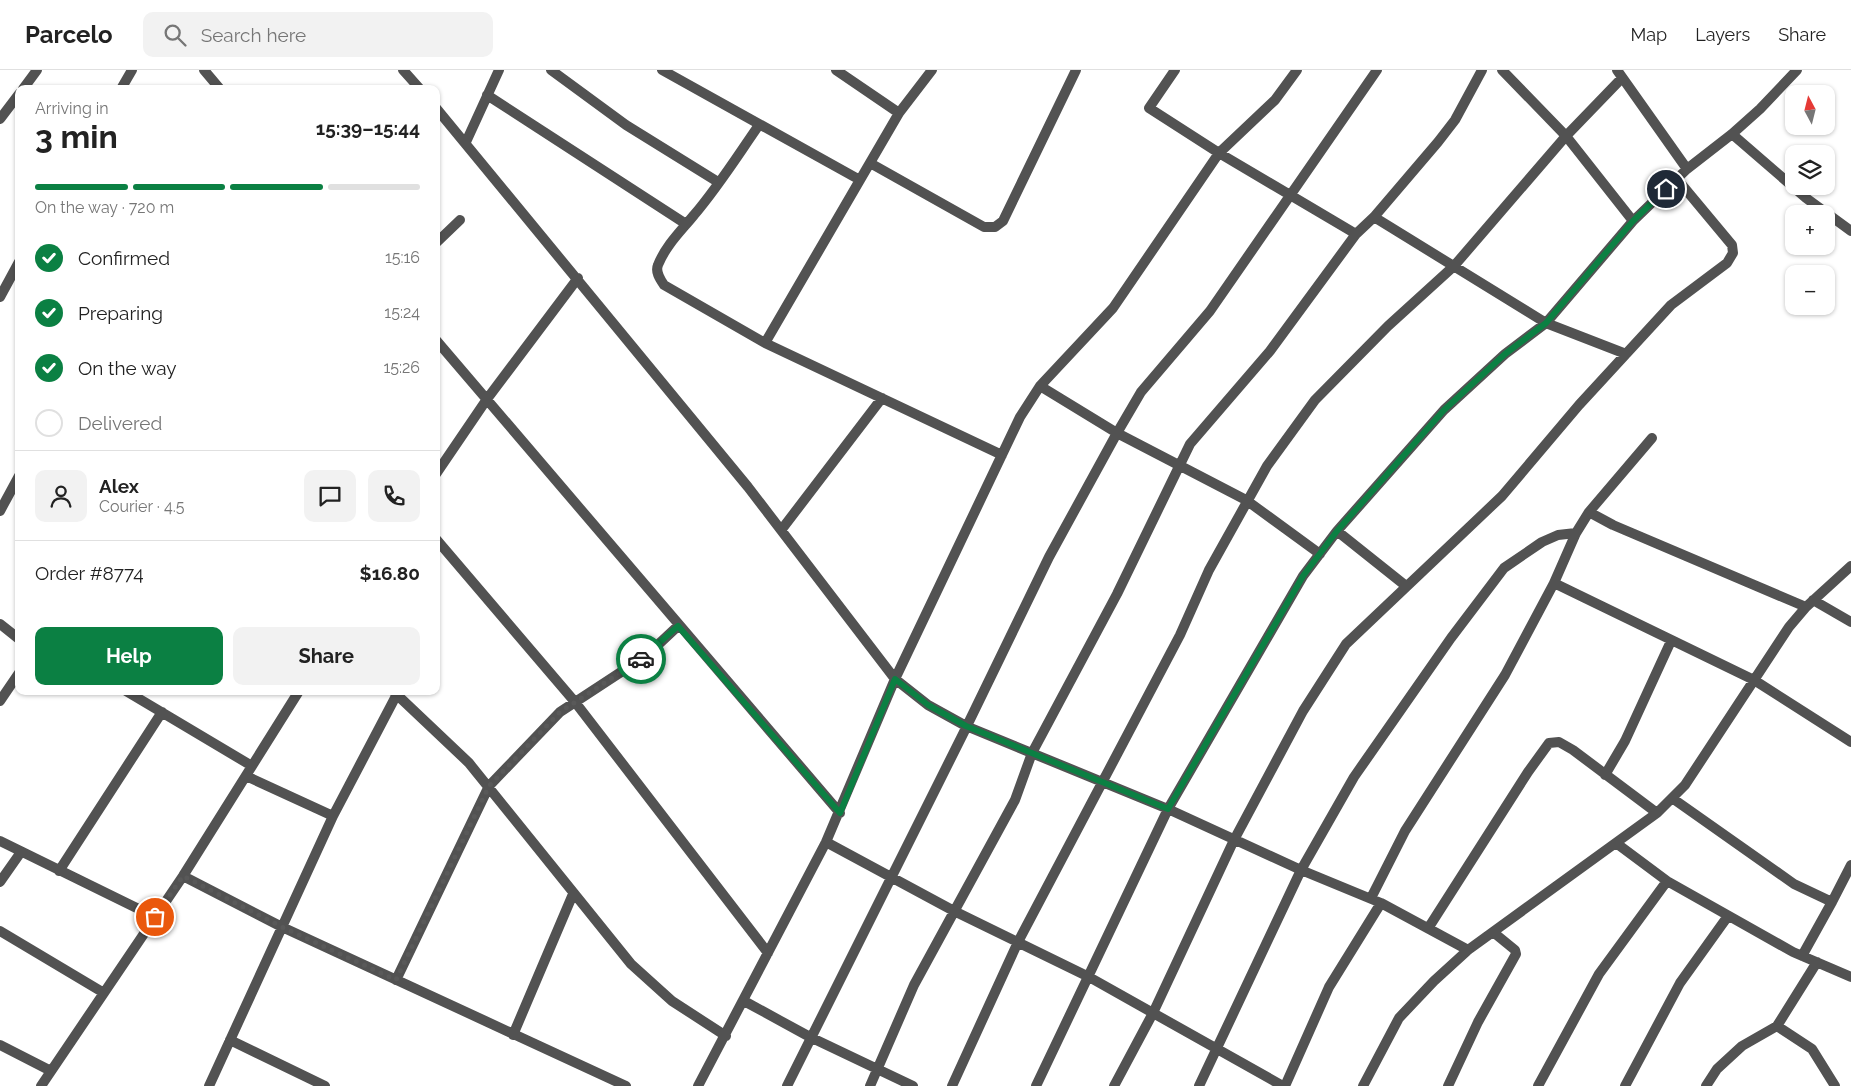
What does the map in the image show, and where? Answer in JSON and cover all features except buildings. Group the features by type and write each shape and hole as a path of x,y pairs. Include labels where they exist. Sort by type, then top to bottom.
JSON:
{"street":[{"path":"26,85 37,70"},
{"path":"123,85 132,70"},
{"path":"204,70 217,85"},
{"path":"403,70 416,85"},
{"path":"466,142 499,70"},
{"path":"551,70 626,126 718,182"},
{"path":"662,70 860,180"},
{"path":"836,70 899,113"},
{"path":"765,343 899,113 932,70"},
{"path":"870,163 984,228 995,227 1003,221 1076,70"},
{"path":"1175,70 1149,108 1219,154 1356,234"},
{"path":"698,1086 726,1036 840,813 895,679 1020,417 1040,386 1113,308 1219,154 1275,100 1297,70"},
{"path":"787,1086 1050,557 1117,433 1141,392 1210,311 1377,70"},
{"path":"870,1086 914,985 1014,800 1032,753 1117,594 1190,444 1270,351 1356,234 1374,217 1455,120 1482,70"},
{"path":"1502,70 1566,136 1633,221"},
{"path":"1036,1086 1168,809 1303,576 1337,531 1444,410 1505,354 1546,323 1633,221 1687,169 1732,134 1797,70"},
{"path":"952,1086 1018,942 1180,635 1209,570 1246,500 1267,466 1315,400 1388,326 1454,266 1619,74 1687,169"},
{"path":"487,96 686,224"},
{"path":"0,119 15,99"},
{"path":"440,113 578,278 782,529 895,679 928,705 966,726 1168,809 1301,870 1371,898 1468,950"},
{"path":"759,124 718,182 678,232 657,266 658,277 664,285 765,343 1002,455"},
{"path":"1732,134 1806,198 1851,231"},
{"path":"1114,1086 1153,1012 1234,840 1303,711 1346,644 1502,496 1671,305 1728,263 1733,253 1728,238 1677,179"},
{"path":"1374,217 1546,323 1626,354"},
{"path":"440,239 460,220"},
{"path":"0,297 15,269"},
{"path":"440,468 487,399 578,278"},
{"path":"440,345 678,626 840,813"},
{"path":"1040,386 1117,433 1246,500 1320,554"},
{"path":"782,529 882,398"},
{"path":"1371,898 1405,831 1505,675 1554,583 1576,533 1589,512 1652,438"},
{"path":"0,511 15,483"},
{"path":"1589,512 1613,525 1810,603 1851,622"},
{"path":"1337,531 1406,586"},
{"path":"1199,1086 1301,870 1354,777 1451,638 1504,568 1542,542 1558,534 1576,533"},
{"path":"440,544 575,702 768,953"},
{"path":"1364,1086 1400,1018 1414,1001 1468,950 1657,813 1685,785 1789,627 1810,603 1851,566"},
{"path":"1554,583 1754,680 1851,742"},
{"path":"0,624 15,636"},
{"path":"396,980 489,786 560,712 647,654 678,626"},
{"path":"1605,775 1629,732 1671,641"},
{"path":"0,701 15,679"},
{"path":"133,695 252,766"},
{"path":"41,1086 183,876 296,695"},
{"path":"209,1086 333,816 394,695"},
{"path":"397,695 469,763 489,786 573,894 631,964 672,1001 726,1036"},
{"path":"59,871 162,712"},
{"path":"1429,928 1528,772 1549,743 1554,741 1564,744 1657,813"},
{"path":"246,776 333,816"},
{"path":"1672,798 1794,884 1832,902"},
{"path":"0,841 155,917"},
{"path":"826,842 954,911 1089,977 1284,1086 1329,986 1381,903"},
{"path":"1616,843 1666,881 1802,956 1851,976"},
{"path":"0,882 21,852"},
{"path":"1802,956 1851,865"},
{"path":"183,876 282,927 626,1086"},
{"path":"1538,1086 1599,974 1666,881"},
{"path":"513,1035 573,894"},
{"path":"1625,1086 1680,983 1728,916"},
{"path":"0,931 104,994"},
{"path":"1448,1086 1478,1022 1515,958 1515,950 1493,932"},
{"path":"1706,1086 1717,1069 1742,1046 1777,1026 1817,962"},
{"path":"744,1001 810,1037 913,1086"},
{"path":"1777,1026 1812,1049 1836,1086"},
{"path":"230,1040 325,1086"},
{"path":"0,1045 51,1071"}],"way so far":[{"path":"155,917 183,876 282,927 396,980 489,786 560,712 641,659"}],"route":[{"path":"641,659 678,626 840,813 895,679 914,696 966,726 1168,809 1303,576 1337,531 1444,410 1505,354 1546,323 1633,221 1666,189"}]}
